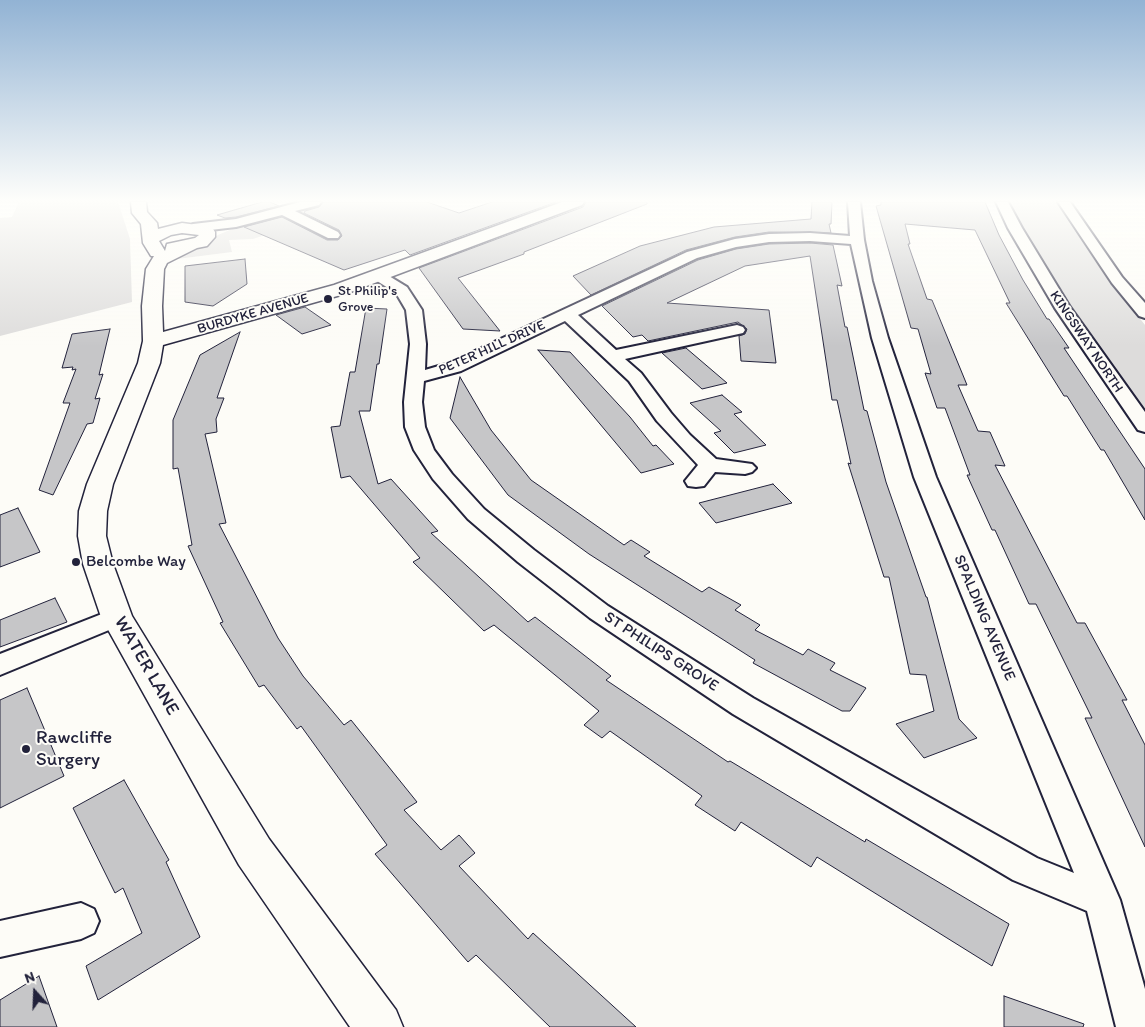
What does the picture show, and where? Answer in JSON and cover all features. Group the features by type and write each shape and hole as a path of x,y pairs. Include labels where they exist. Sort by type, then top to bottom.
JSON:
{"street":[{"name":"WATER LANE","path":"154,250 155,269 153,342 143,380 100,484 92,511 92,536 98,564 117,617 254,852 379,1027"},
{"name":"BURDYKE AVENUE","path":"153,342 293,303 379,276 449,250"},
{"name":"PETER HILL DRIVE","path":"416,378 455,367 670,264 711,250"},
{"name":"SPALDING AVENUE","path":"859,250 865,282 880,338 925,477 1102,900 1136,1027"},
{"name":"KINGSWAY NORTH","path":"1028,250 1062,308 1145,426"},
{"path":"1096,250 1117,280 1145,313"},
{"name":"ST PHILIPS GROVE","path":"379,276 402,290 414,310 418,344 413,402 415,427 424,450 444,479 476,514 526,556 599,612 743,706 1025,869 1102,900"},
{"path":"567,314 635,377 650,400 683,440 710,465 745,468"},
{"path":"613,356 737,330"},
{"path":"696,481 710,465"},
{"path":"0,665 117,617"},
{"path":"0,939 81,921"}],"shaded area":[{"path":"0,250 130,250 132,302 0,336"},
{"path":"193,250 231,250 232,252 177,259"},
{"path":"1036,250 1088,250 1145,325 1145,413 1066,303"}],"building":[{"path":"297,250 424,250 410,255 405,250 344,270"},
{"path":"468,250 529,250 524,252 524,254 458,278 500,331 463,329 419,268"},
{"path":"631,250 686,250 591,295 573,276"},
{"path":"733,250 834,250 842,286 837,285 864,410 867,411 886,482 927,597 959,719 977,738 924,758 896,724 934,711 926,675 910,674 889,577 884,577 848,463 851,464 837,400 832,400 810,256 745,266 667,303 769,310 776,363 741,361 739,336 745,334 747,329 738,322 648,341 642,335 633,337 602,306 698,260"},
{"path":"889,250 910,250 927,299 932,300 967,385 958,385 978,431 990,432 1005,466 995,465 1077,623 1085,623 1127,700 1122,700 1145,745 1145,847 1085,718 1092,718 1036,604 1029,604 967,475 970,475 945,408 937,408 925,373 931,374 918,329 911,328"},
{"path":"985,250 1007,250 1047,319 1049,319 1069,348 1064,348 1145,469 1145,520 1104,450 1101,450 1067,396 1064,396 1006,303 1010,303"},
{"path":"245,259 247,284 213,306 185,302 185,266"},
{"path":"305,307 331,325 302,334 276,315"},
{"path":"366,308 387,309 370,411 359,411 378,484 391,479 438,531 431,533 528,622 535,617 611,676 606,680 728,762 730,761 865,842 866,839 1009,924 992,966 817,857 811,867 741,822 735,831 695,805 702,796 610,731 602,738 584,725 599,711 494,625 484,631 413,562 420,558 350,476 341,478 331,427 340,426 350,372 355,372"},
{"path":"110,329 99,375 103,374 95,399 100,398 93,423 87,424 53,495 39,490 70,403 63,403 76,369 72,370 73,367 62,368 72,334"},
{"path":"240,332 217,398 224,398 216,419 217,432 205,434 226,523 219,524 278,638 303,676 344,725 351,720 417,802 404,810 441,850 459,835 475,853 459,866 528,939 533,933 636,1027 550,1027 476,955 468,962 375,854 387,845 301,726 297,729 264,685 259,687 220,623 223,622 188,546 192,545 178,468 173,469 173,420 200,355"},
{"path":"686,348 727,383 702,389 662,353"},
{"path":"538,350 570,352 630,417 653,446 656,445 674,464 641,473"},
{"path":"460,377 491,430 531,480 624,545 631,540 650,552 644,556 702,592 709,587 741,605 735,610 760,625 755,630 803,655 808,649 835,663 830,670 866,688 850,711 842,711 753,663 755,660 589,554 508,495 450,418"},
{"path":"722,395 742,412 734,414 766,445 734,453 714,433 721,431 690,403"},
{"path":"773,484 792,503 716,523 699,503"},
{"path":"18,508 40,552 0,567 0,515"},
{"path":"55,598 67,622 0,647 0,620"},
{"name":"Rawcliffe Surgery","path":"27,688 64,776 0,808 0,700"},
{"path":"124,780 169,860 166,862 200,937 98,1000 86,966 142,933 123,888 115,893 73,808"},
{"path":"39,976 57,1027 0,1027 0,1000"},
{"path":"1004,996 1084,1024 1083,1027 1004,1027"}],"place":[{"name":"St Philip's Grove","path":"328,299"},
{"name":"Belcombe Way","path":"76,562"},
{"name":"Rawcliffe Surgery","path":"26,749"}]}
